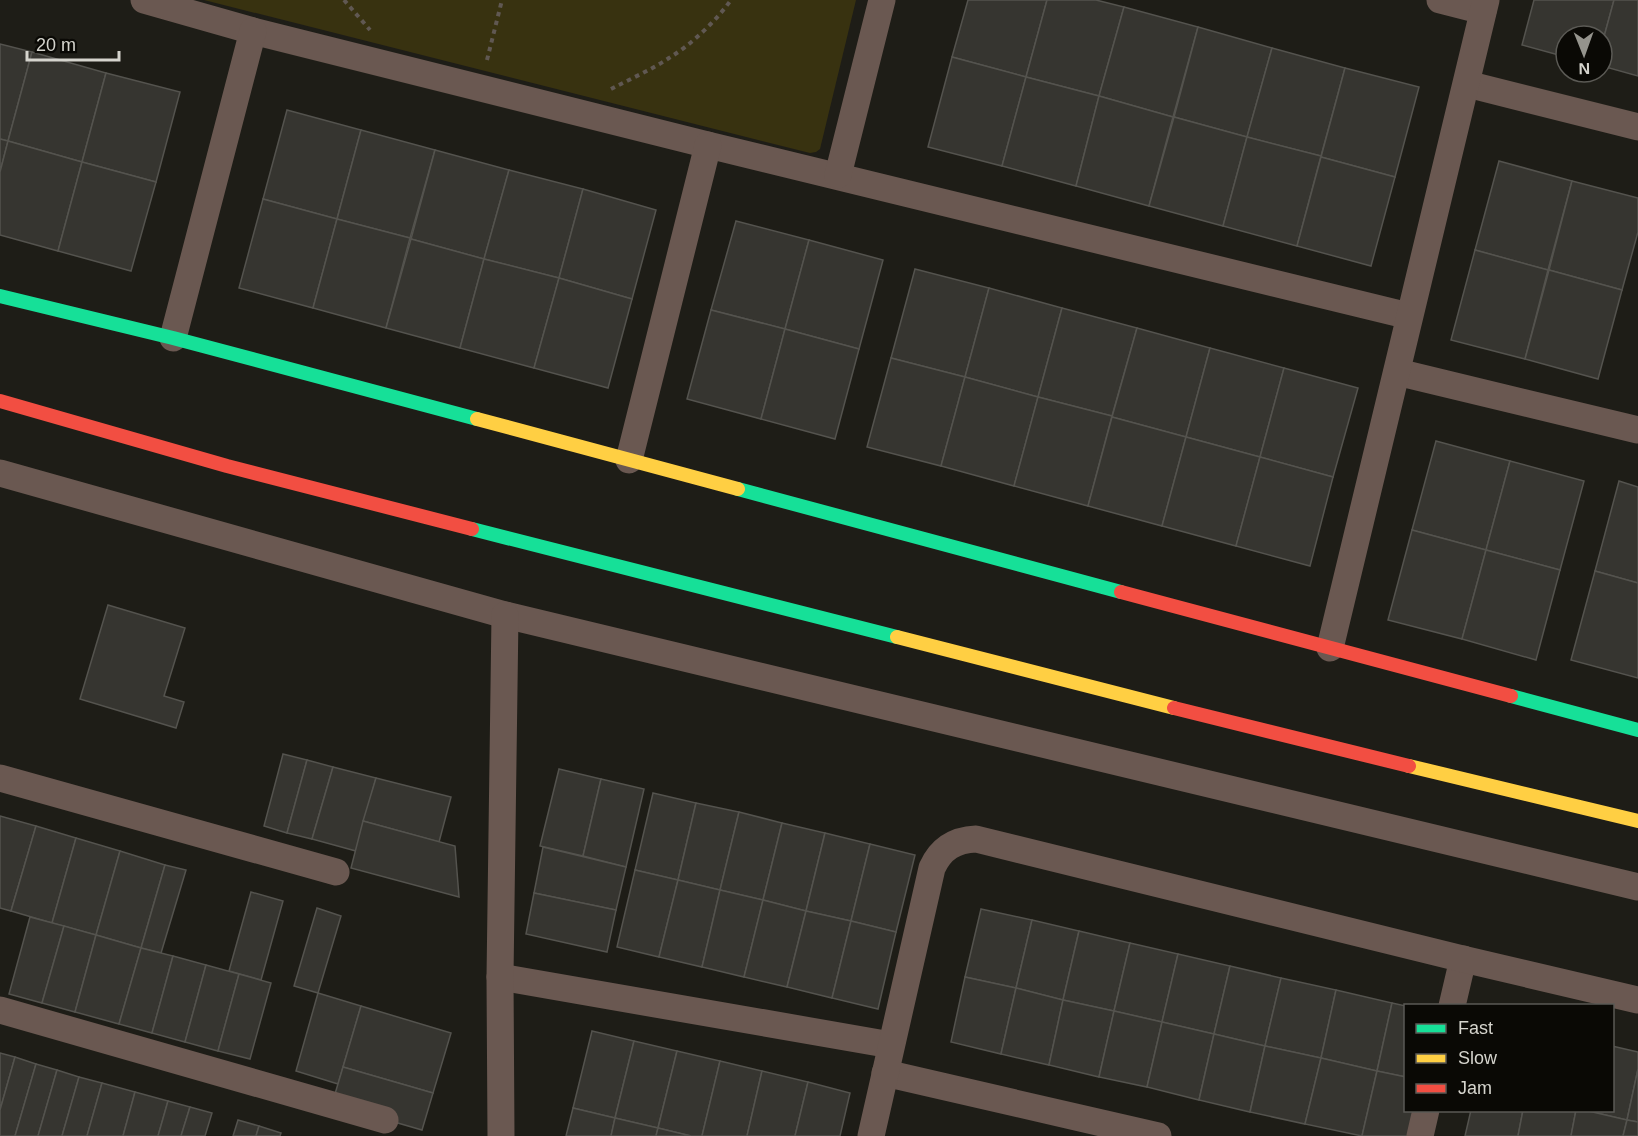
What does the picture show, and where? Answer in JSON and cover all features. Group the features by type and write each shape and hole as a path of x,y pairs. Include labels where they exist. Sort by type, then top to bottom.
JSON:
{"street":[{"path":"144,0 253,31 1409,316"},
{"path":"838,175 882,0"},
{"path":"1330,648 1485,6 1440,0"},
{"path":"173,338 253,31"},
{"path":"1467,84 1638,127"},
{"path":"629,460 708,144"},
{"path":"0,296 173,338 1638,730"},
{"path":"1396,372 1638,430"},
{"path":"0,400 261,474 1197,714 1638,821"},
{"path":"0,473 505,615 1638,887"},
{"path":"501,1136 500,977 505,615"},
{"path":"0,778 336,872"},
{"path":"871,1136 932,868 944,849 964,840 976,839 1638,1000"},
{"path":"1452,1004 1463,959"},
{"path":"500,977 891,1045"},
{"path":"0,1010 384,1120"},
{"path":"885,1073 1158,1136"},
{"path":"1420,1136 1426,1112"}],"path":[{"path":"344,0 375,36"},
{"path":"487,61 502,0"},
{"path":"609,90 670,58 699,35 731,0"}],"shaded area":[{"path":"204,0 856,0 820,149 810,153"}],"building":[{"path":"968,0 1047,0 1026,77 952,57"},
{"path":"1047,0 1096,0 1124,7 1099,96 1026,77"},
{"path":"1534,0 1614,0 1607,24 1554,24 1554,54 1522,45"},
{"path":"1614,0 1638,0 1638,76 1614,69 1614,24 1607,24"},
{"path":"1124,7 1198,27 1173,117 1099,96"},
{"path":"1198,27 1272,48 1247,137 1174,117"},
{"path":"0,44 32,52 8,141 0,139"},
{"path":"1272,48 1345,68 1321,156 1247,137"},
{"path":"32,52 106,73 82,162 8,141"},
{"path":"952,57 1026,77 1002,166 928,147"},
{"path":"1345,68 1419,87 1395,177 1321,157"},
{"path":"106,73 180,92 156,182 82,162"},
{"path":"1026,77 1099,96 1076,186 1002,166"},
{"path":"1099,96 1173,117 1149,206 1076,186"},
{"path":"287,110 361,130 337,219 263,199"},
{"path":"1174,117 1247,137 1223,226 1149,206"},
{"path":"361,130 435,150 410,238 337,219"},
{"path":"1247,137 1321,156 1297,246 1223,226"},
{"path":"0,139 8,141 0,172"},
{"path":"8,141 82,162 58,251 0,235 0,172"},
{"path":"435,150 509,170 484,259 411,239"},
{"path":"1321,157 1395,177 1371,266 1297,246"},
{"path":"1499,161 1572,181 1548,270 1475,250"},
{"path":"82,162 156,182 131,271 58,251"},
{"path":"509,170 583,189 559,278 484,259"},
{"path":"1572,181 1638,198 1638,232 1622,290 1549,270"},
{"path":"583,189 656,210 632,299 559,278"},
{"path":"263,199 337,219 313,308 239,288"},
{"path":"337,219 410,238 386,328 313,308"},
{"path":"736,221 809,240 785,329 711,310"},
{"path":"411,239 484,259 460,348 386,328"},
{"path":"809,240 883,260 859,349 785,329"},
{"path":"1475,250 1548,270 1525,359 1451,340"},
{"path":"484,259 559,278 534,368 460,348"},
{"path":"915,269 989,288 965,377 891,358"},
{"path":"1549,270 1622,290 1598,379 1525,359"},
{"path":"559,278 632,299 608,388 534,368"},
{"path":"989,288 1062,308 1038,397 965,377"},
{"path":"1062,308 1137,328 1112,416 1038,397"},
{"path":"711,310 785,329 761,419 687,399"},
{"path":"1137,328 1210,348 1186,437 1112,417"},
{"path":"785,329 859,349 835,439 761,419"},
{"path":"1210,348 1284,368 1260,457 1186,437"},
{"path":"891,358 965,377 941,466 867,447"},
{"path":"1284,368 1358,388 1333,477 1260,457"},
{"path":"965,377 1038,397 1014,486 941,466"},
{"path":"1038,397 1112,416 1088,506 1014,486"},
{"path":"1112,417 1186,437 1162,526 1088,506"},
{"path":"1186,437 1260,457 1236,546 1162,526"},
{"path":"1436,441 1510,461 1486,550 1412,530"},
{"path":"1260,457 1333,477 1310,566 1236,546"},
{"path":"1510,461 1584,481 1560,570 1486,550"},
{"path":"1619,481 1638,487 1638,583 1595,571"},
{"path":"1412,530 1486,550 1462,639 1388,620"},
{"path":"1486,550 1560,570 1536,660 1462,639"},
{"path":"1595,571 1638,583 1638,678 1571,660"},
{"path":"108,605 185,628 164,696 184,702 176,728 80,699"},
{"path":"283,754 307,760 287,833 264,826"},
{"path":"307,760 333,767 312,839 287,833"},
{"path":"333,767 376,778 356,851 312,839"},
{"path":"559,769 601,779 583,856 540,846"},
{"path":"376,778 451,797 439,842 363,821"},
{"path":"601,779 644,789 626,867 583,856"},
{"path":"653,793 696,803 678,880 635,870"},
{"path":"696,803 739,812 720,890 678,880"},
{"path":"739,812 782,823 763,900 720,890"},
{"path":"0,816 36,826 11,911 0,908"},
{"path":"363,821 455,846 459,897 351,868"},
{"path":"782,823 825,833 806,911 763,900"},
{"path":"36,826 76,838 52,923 11,911"},
{"path":"825,833 870,844 851,921 806,911"},
{"path":"76,838 120,851 96,935 52,923"},
{"path":"870,844 915,855 896,932 851,921"},
{"path":"543,847 626,867 616,910 534,893"},
{"path":"120,851 165,865 141,948 96,935"},
{"path":"165,865 186,870 161,953 141,948"},
{"path":"635,870 678,880 659,957 617,947"},
{"path":"678,880 720,890 702,967 659,957"},
{"path":"720,890 763,900 744,977 702,967"},
{"path":"251,892 283,901 261,980 229,971"},
{"path":"534,893 616,910 607,952 526,934"},
{"path":"763,900 806,911 787,987 744,977"},
{"path":"317,908 341,916 318,993 294,986"},
{"path":"981,909 1032,920 1016,988 965,977"},
{"path":"806,911 851,921 832,998 787,987"},
{"path":"30,917 64,926 42,1003 9,994"},
{"path":"1032,920 1079,931 1063,1000 1016,988"},
{"path":"851,921 896,932 878,1009 832,998"},
{"path":"64,926 96,935 75,1012 42,1003"},
{"path":"1079,931 1130,943 1114,1011 1063,1000"},
{"path":"96,935 141,948 119,1024 75,1012"},
{"path":"1130,943 1178,954 1162,1022 1114,1011"},
{"path":"141,948 173,956 152,1033 119,1024"},
{"path":"1178,954 1230,966 1214,1034 1162,1022"},
{"path":"173,956 206,965 185,1042 152,1033"},
{"path":"206,965 239,974 218,1051 185,1042"},
{"path":"1230,966 1281,978 1265,1046 1214,1034"},
{"path":"239,974 271,983 250,1059 218,1051"},
{"path":"965,977 1016,988 1001,1054 951,1042"},
{"path":"1281,978 1336,990 1321,1058 1265,1046"},
{"path":"1016,988 1063,1000 1049,1065 1001,1054"},
{"path":"1336,990 1392,1003 1377,1071 1321,1058"},
{"path":"318,993 361,1006 338,1084 296,1071"},
{"path":"1063,1000 1114,1011 1099,1077 1049,1065"},
{"path":"1392,1003 1404,1006 1404,1077 1377,1071"},
{"path":"361,1006 451,1033 433,1093 343,1067"},
{"path":"1114,1011 1162,1022 1147,1087 1099,1077"},
{"path":"1162,1022 1214,1034 1199,1100 1147,1087"},
{"path":"592,1031 634,1041 615,1118 573,1108"},
{"path":"1214,1034 1265,1046 1250,1112 1199,1100"},
{"path":"634,1041 677,1051 658,1128 615,1118"},
{"path":"1265,1046 1321,1058 1305,1124 1250,1112"},
{"path":"1614,1046 1638,1052 1638,1069 1627,1120 1593,1112 1614,1112"},
{"path":"677,1051 720,1061 702,1136 691,1136 658,1128"},
{"path":"0,1053 15,1057 0,1110"},
{"path":"15,1057 36,1064 15,1136 0,1136 0,1110"},
{"path":"1321,1058 1377,1071 1362,1136 1305,1124"},
{"path":"720,1061 762,1071 747,1136 702,1136"},
{"path":"36,1064 57,1070 38,1136 15,1136"},
{"path":"343,1067 433,1093 422,1130 332,1104"},
{"path":"1638,1069 1638,1122 1627,1120"},
{"path":"57,1070 79,1077 62,1136 38,1136"},
{"path":"762,1071 808,1082 795,1136 747,1136"},
{"path":"1377,1071 1404,1077 1404,1112 1426,1112 1420,1136 1362,1136"},
{"path":"79,1077 102,1083 87,1136 62,1136"},
{"path":"808,1082 850,1093 840,1136 795,1136"},
{"path":"102,1083 135,1092 123,1136 87,1136"},
{"path":"135,1092 168,1101 158,1136 123,1136"},
{"path":"168,1101 190,1107 181,1136 158,1136"},
{"path":"190,1107 212,1113 205,1136 181,1136"},
{"path":"573,1108 615,1118 611,1136 566,1136"},
{"path":"1471,1112 1523,1112 1518,1136 1465,1136"},
{"path":"1523,1112 1576,1112 1571,1136 1518,1136"},
{"path":"1576,1112 1593,1112 1627,1120 1623,1136 1571,1136"},
{"path":"615,1118 658,1128 656,1136 611,1136"},
{"path":"238,1120 259,1126 256,1136 233,1136"},
{"path":"1627,1120 1638,1122 1638,1136 1623,1136"},
{"path":"259,1126 281,1133 280,1136 256,1136"},
{"path":"658,1128 691,1136 656,1136"}],"traffic: fast":[{"path":"0,296 173,338 477,419"},
{"path":"738,489 1121,592"},
{"path":"472,529 897,637"},
{"path":"1511,696 1638,730"}],"traffic: slow":[{"path":"477,419 738,489"},
{"path":"897,637 1174,708"},
{"path":"1409,766 1638,821"}],"traffic: jam":[{"path":"0,401 227,466 472,529"},
{"path":"1121,592 1511,696"},
{"path":"1174,708 1409,766"}]}
